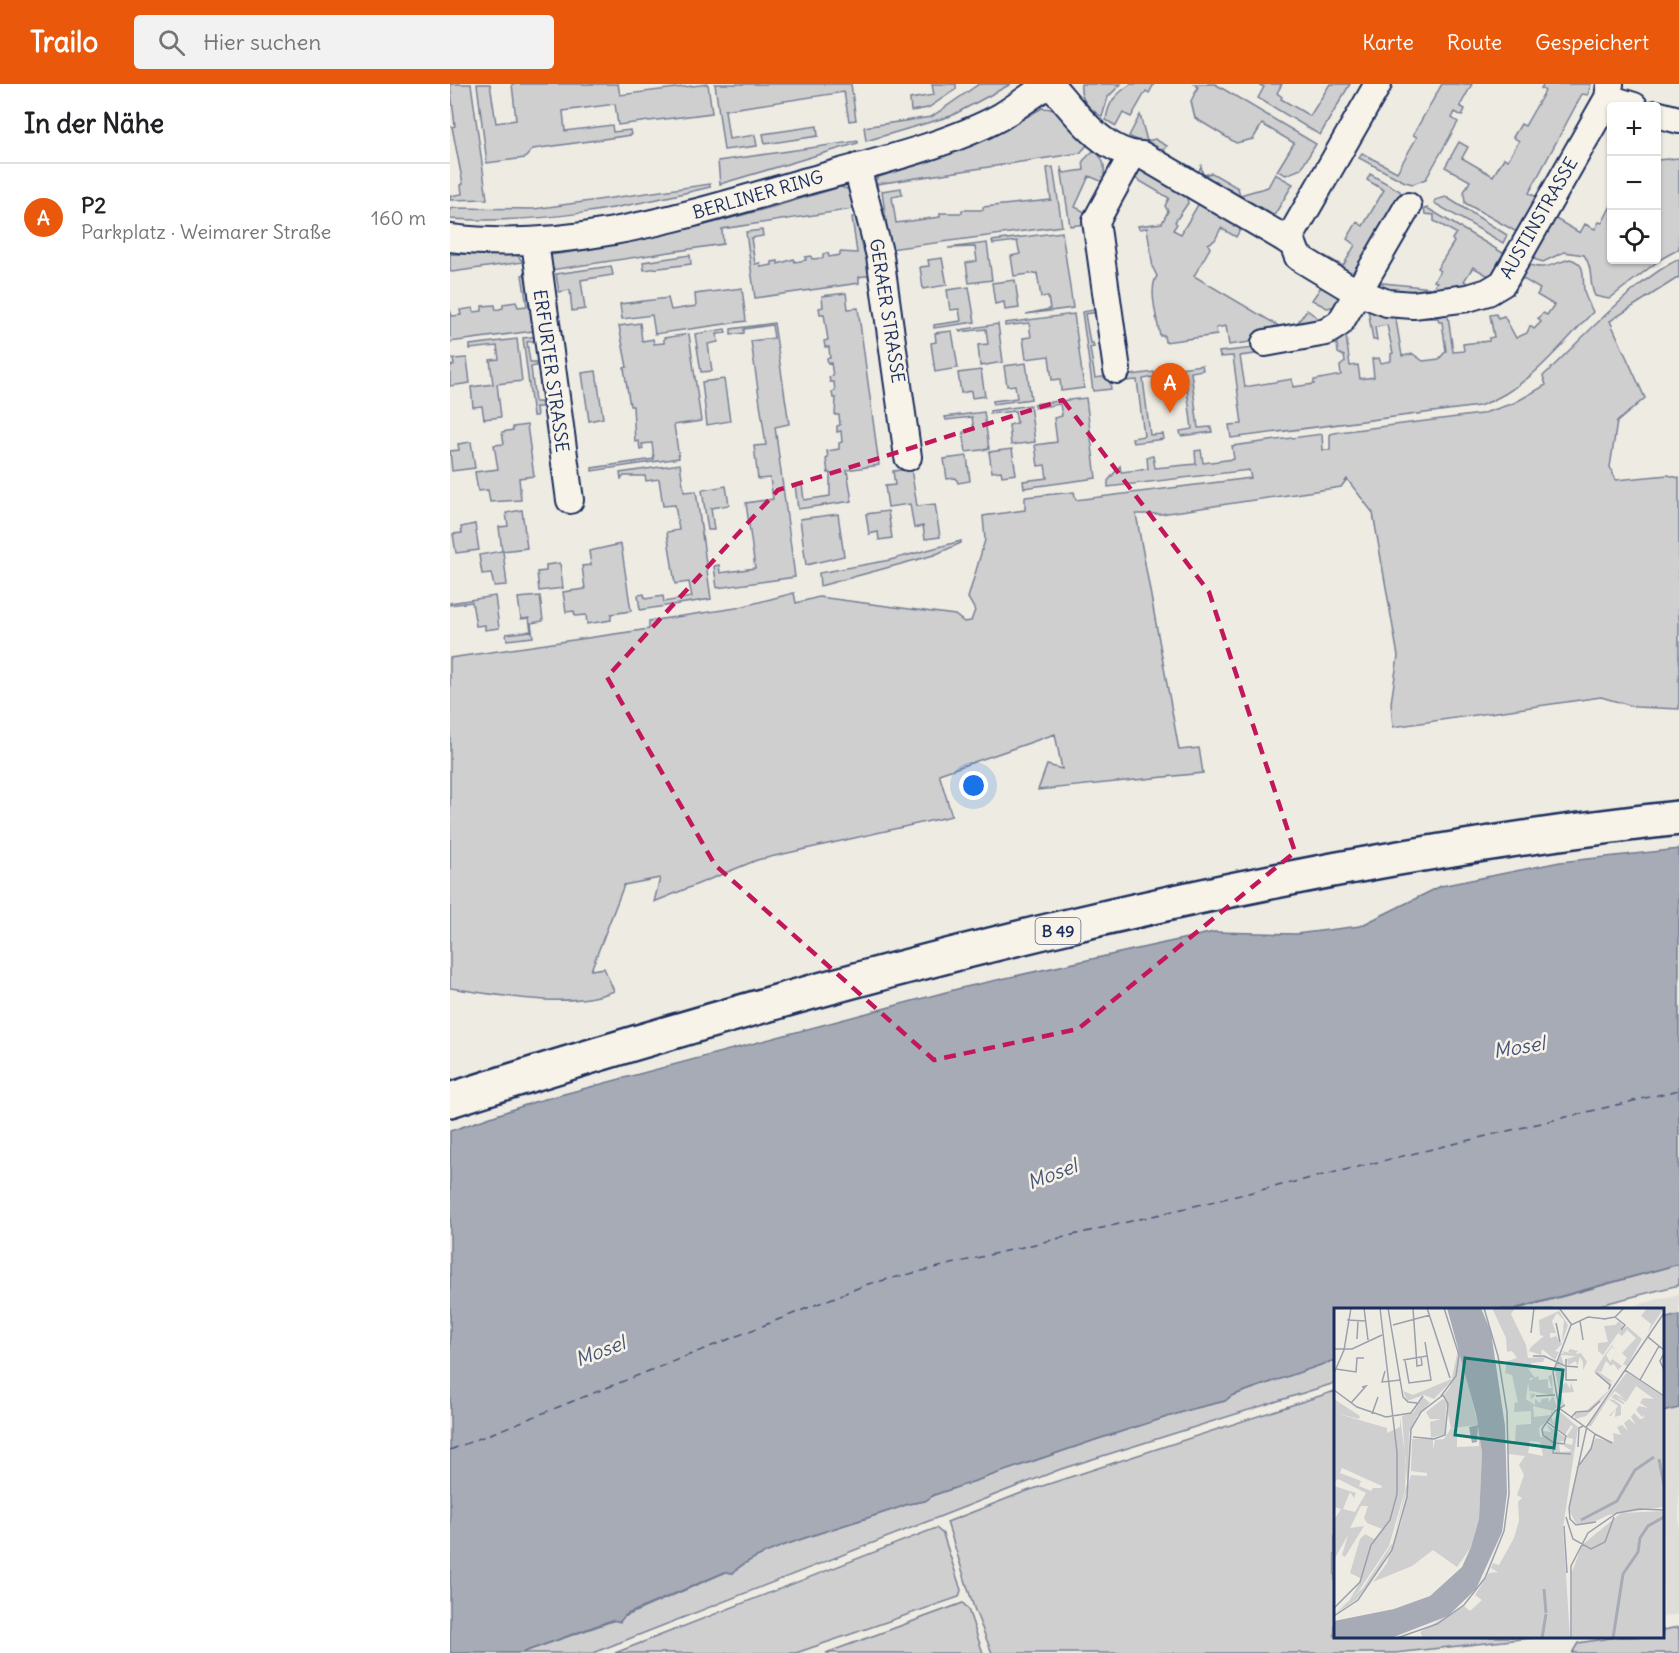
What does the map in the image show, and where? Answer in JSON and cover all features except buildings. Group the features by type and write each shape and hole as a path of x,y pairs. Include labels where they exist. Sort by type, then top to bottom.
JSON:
{"main road":[{"name":"B 49","path":"450,1100 822,990 1209,895 1390,859 1555,832 1679,818"}],"street":[{"name":"AUSTINSTRASSE","path":"1049,84 1100,138 1132,155 1142,155 1288,241 1293,244 1298,257 1359,292 1387,303 1413,305 1482,294 1503,283 1609,91"},
{"name":"BERLINER RING","path":"450,238 488,243 535,242 608,232 681,217 942,141 999,117 1049,84"},
{"path":"1288,241 1378,84"},
{"path":"1609,91 1627,102"},
{"path":"1661,115 1679,120"},
{"path":"1117,369 1096,221 1132,155"},
{"name":"GERAER STRASSE","path":"857,167 880,256 908,457"},
{"path":"1265,343 1334,329 1359,292 1408,206"},
{"name":"ERFURTER STRASSE","path":"535,242 570,500"}],"highlighted area":[{"path":"1063,400 1209,592 1295,852 1078,1029 934,1060 715,865 607,677 778,490"}],"shaded area":[{"path":"450,84 471,84 487,199 450,200 450,196 462,194 461,185 463,184 452,127 455,126"},
{"path":"477,84 490,84 496,123 516,120 512,84 618,84 620,95 708,84 712,113 618,125 615,104 563,111 565,131 612,125 613,132 630,130 631,135 533,149 525,158 487,163"},
{"path":"715,84 851,84 856,120 849,121 844,92 725,110 729,139 755,135 757,146 724,150"},
{"path":"932,84 956,84 956,89 928,108 911,111 910,99 934,95"},
{"path":"979,84 1011,84 951,116 866,141 864,127 931,117"},
{"path":"1081,84 1121,84 1108,97 1102,117 1084,99"},
{"path":"1131,84 1154,84 1149,93 1146,91 1131,117 1123,113 1116,126 1106,120 1109,108 1117,95"},
{"path":"1194,84 1215,84 1316,144 1301,169 1286,175 1277,171 1294,143 1262,124 1253,139 1236,143 1195,118 1191,101 1198,87"},
{"path":"1258,84 1282,84 1277,93 1282,97 1281,99 1310,116 1330,84 1350,84 1320,135 1258,98 1264,87"},
{"path":"1442,84 1472,84 1460,106 1465,109 1462,116 1455,112 1452,118 1458,122 1426,179 1413,184 1405,182 1359,158 1362,153 1397,172 1417,137 1413,135"},
{"path":"1544,84 1591,84 1588,95 1582,94 1529,193 1542,200 1522,235 1465,203 1464,192 1470,181 1445,167 1459,142 1468,147 1462,158 1493,176 1504,158 1508,160 1519,141 1513,137 1521,124 1525,126 1545,91 1541,88"},
{"path":"1042,108 1057,111 1079,131 1089,143 1080,153 877,184 880,205 873,182 879,177 992,137"},
{"path":"1140,115 1147,141 1155,139 1167,146 1161,155 1129,136"},
{"path":"817,126 818,136 765,144 763,134"},
{"path":"858,141 858,143 720,184 718,161"},
{"path":"1094,150 1104,164 1103,182 1089,176 1075,207 1087,213 1086,224 1070,226 1061,167 1064,173 1084,170 1083,161"},
{"path":"1679,158 1679,249 1661,259 1661,210 1661,160"},
{"path":"1201,166 1203,175 1212,173 1238,188 1240,195 1268,187 1275,174 1293,184 1269,224 1195,181"},
{"path":"1053,167 1062,226 890,249 882,191 901,188 902,195 892,197 896,223 940,217 940,213 962,213 962,210 983,210 983,207 1051,200 1047,168"},
{"path":"1139,169 1187,197 1188,203 1175,222 1177,224 1173,230 1181,234 1199,203 1241,228 1236,237 1221,228 1215,240 1208,244 1210,248 1194,276 1282,328 1295,326 1307,310 1322,321 1271,339 1229,345 1226,326 1216,328 1217,335 1165,342 1164,335 1160,336 1154,304 1153,288 1157,276 1153,268 1147,228 1139,229 1138,226 1162,223 1168,211 1165,206 1169,198 1135,178 1116,211 1109,207"},
{"path":"1370,174 1400,191 1402,197 1358,280 1323,259 1325,256 1343,266 1355,245 1347,239 1357,222 1363,226 1384,190 1367,180"},
{"path":"710,184 710,187 677,195 581,213 517,219 450,219 450,208 534,209"},
{"path":"840,187 851,190 860,208 722,229 723,244 551,270 548,256 551,255 625,243 697,227"},
{"path":"1446,197 1507,235 1503,243 1434,203 1435,200"},
{"path":"1427,208 1503,253 1506,264 1492,278 1473,267 1464,281 1476,288 1422,296 1396,294 1384,290 1373,282 1433,288 1437,282 1434,281 1440,271 1437,269 1454,242 1452,239 1456,233 1434,221 1434,215 1425,214 1424,209"},
{"path":"1607,214 1607,264 1654,264 1609,299 1595,296 1589,265 1584,255 1564,252 1543,262 1527,257 1549,215 1580,233 1585,224 1595,229 1599,222 1602,223"},
{"path":"857,216 871,275 859,277 859,283 755,298 746,232 762,230 763,236 751,238 755,264 760,263 761,267 778,261 778,264 794,259 795,262 806,260 805,257 811,256 812,259 823,258 823,254 828,253 829,257 840,255 840,252 857,253 852,217"},
{"path":"1062,232 1073,308 1026,314 1050,309 1048,297 1041,297 1037,273 1014,276 1011,256 1020,254 1017,241 993,244 992,241"},
{"path":"987,243 992,280 969,283 966,263 977,261 975,247 948,248"},
{"path":"450,254 517,255 523,262 452,272 450,271"},
{"path":"690,255 691,264 644,270 643,262"},
{"path":"942,258 947,285 923,289 920,267 929,266 928,260"},
{"path":"1570,259 1581,267 1586,299 1593,312 1541,366 1496,399 1479,406 1231,438 1229,425 1242,424 1233,356 1220,357 1219,352 1254,348 1255,354 1240,356 1245,387 1292,379 1293,387 1314,384 1314,380 1341,375 1340,366 1345,362 1344,356 1338,353 1337,344 1323,346 1322,338 1345,328 1350,366 1358,365 1360,379 1374,377 1372,359 1379,358 1381,363 1391,361 1393,353 1387,325 1375,327 1377,340 1373,340 1368,309 1395,314 1402,356 1413,354 1423,361 1439,359 1446,351 1442,322 1439,322 1438,318 1421,318 1421,315 1447,309 1453,352 1464,351 1463,344 1489,341 1489,338 1494,337 1490,315 1496,314 1498,318 1504,316 1516,338 1527,333 1530,326 1534,329 1541,322 1538,318 1543,313 1547,315 1554,305 1537,295 1540,289 1515,274 1525,263 1543,267"},
{"path":"1679,259 1679,277 1610,321 1645,398 1617,422 1610,467 1616,480 1668,475 1679,478 1679,709 1636,707 1601,697 1393,727 1391,703 1398,656 1373,513 1347,479 1341,487 1161,514 1136,514 1179,750 1199,748 1203,773 1038,790 1047,765 1062,769 1055,734 939,774 952,816 757,860 654,902 660,878 624,885 591,970 604,968 614,991 575,1000 554,1000 511,997 450,988 450,658 649,629 649,621 736,608 794,593 796,603 819,597 955,615 964,622 971,621 975,610 968,598 985,540 983,516 1025,510 1025,497 1074,492 1076,500 1251,478 1249,470 1108,487 1108,481 1120,466 1121,472 1148,469 1147,457 1153,456 1155,468 1196,464 1195,451 1201,450 1203,463 1234,459 1232,446 1322,434 1323,450 1330,450 1330,434 1481,414 1514,403 1546,385 1543,376 1608,313 1644,281"},
{"path":"611,266 613,275 581,280 585,309 572,311 570,290 559,292 556,274"},
{"path":"1309,268 1347,290 1342,305 1327,308 1312,300 1321,287 1304,277"},
{"path":"525,274 533,331 450,342 450,310 452,316 461,315 460,310 473,308 474,312 482,311 482,306 495,305 496,310 503,308 503,304 516,302 518,307 527,306 522,275"},
{"path":"1015,280 1019,308 1005,310 1004,302 995,304 992,283"},
{"path":"969,287 975,322 934,328 934,325 961,321 959,309 950,310 947,290"},
{"path":"742,288 746,321 655,334 652,315 622,319 620,304 668,298 671,310 696,306 695,294"},
{"path":"846,293 848,309 858,308 879,465 847,470 852,501 798,509 795,485 802,484 804,500 830,496 827,451 839,449 839,443 842,442 841,431 837,432 837,426 840,425 839,415 835,415 836,398 833,398 832,392 835,391 834,382 830,382 829,377 833,376 831,363 828,364 827,358 830,358 829,347 825,347 824,341 828,340 824,314 820,314 819,308 823,307 822,296"},
{"path":"1099,309 1100,312 1085,314 1090,343 1093,343 1094,347 1090,348 1095,378 1109,376 1111,389 1093,391 1082,312"},
{"path":"1074,314 1084,388 1061,391 1060,379 1052,380 1049,356 1026,359 1023,338 1031,337 1029,323 1005,326 1005,323"},
{"path":"640,323 642,341 653,339 654,344 664,343 664,338 689,334 701,421 674,425 679,458 592,471 592,468 654,459 652,443 642,444 643,449 640,450 639,441 635,442 633,406 630,406 624,368 627,367 619,326"},
{"path":"774,323 789,424 775,427 795,577 717,588 714,566 719,565 720,573 755,568 746,503 773,499 770,478 758,479 754,446 766,445 751,341 774,338 772,325 744,329 744,333 731,335 731,329"},
{"path":"998,324 1003,362 980,366 978,345 988,344 986,329 960,332 959,330"},
{"path":"725,329 726,333 717,334 718,342 708,344 712,371 701,372 695,334"},
{"path":"952,331 958,368 935,372 931,343 936,342 935,333"},
{"path":"539,336 540,340 527,342 530,362 535,362 536,366 531,367 535,402 541,402 542,407 536,407 537,416 533,416 523,338"},
{"path":"517,339 522,381 497,384 501,417 484,419 482,406 473,407 471,387 493,384 490,360 499,359 497,346 470,349 470,345"},
{"path":"467,358 470,383 450,386 450,366 454,365 453,359"},
{"path":"1026,363 1031,399 993,404 993,401 1017,398 1015,385 1007,386 1004,366"},
{"path":"1202,365 1203,370 1191,372 1198,428 1211,427 1212,432 1181,436 1180,431 1192,429 1185,373 1172,375 1172,369"},
{"path":"981,370 985,396 972,398 971,391 961,393 958,373"},
{"path":"596,371 603,418 589,421 582,373"},
{"path":"1154,372 1155,377 1143,379 1150,435 1163,434 1164,439 1133,443 1132,438 1144,436 1137,380 1125,381 1124,376"},
{"path":"724,379 730,421 707,425 702,382"},
{"path":"1086,398 1096,478 1024,488 1023,481 1047,478 1045,465 1038,466 1035,445 1057,442 1054,418 1062,416 1060,404 1035,408 1034,404"},
{"path":"1030,405 1035,442 1011,445 1009,425 1017,423 1015,411 990,414 990,411"},
{"path":"984,412 989,449 966,452 963,432 974,430 972,417 946,420 945,417"},
{"path":"527,425 534,476 519,478 521,500 490,502 488,490 478,491 475,472 498,469 494,445 504,444 502,432 513,430 513,427"},
{"path":"471,442 475,468 452,471 450,451 459,450 458,444"},
{"path":"1012,449 1016,474 1002,476 1001,471 992,472 989,452"},
{"path":"967,456 970,481 958,483 956,478 947,479 944,459"},
{"path":"680,464 684,492 696,491 711,599 640,610 638,595 644,594 645,599 663,596 664,602 692,597 689,582 675,584 667,532 679,530 675,505 663,506 659,479 646,481 645,476 624,476 621,479 620,473"},
{"path":"911,469 917,506 935,504 940,537 925,539 923,526 914,528 910,504 888,507 885,486 895,485 893,471"},
{"path":"726,486 729,505 711,508 714,530 708,530 702,490"},
{"path":"522,510 527,548 503,551 507,585 494,586 491,573 482,574 479,555 502,551 499,527 508,526 506,513"},
{"path":"888,511 892,538 879,540 878,532 869,534 866,514"},
{"path":"838,514 844,556 806,565 800,519"},
{"path":"475,524 479,550 456,553 453,534 462,533 461,527"},
{"path":"961,541 934,555 820,586 819,573 890,560"},
{"path":"621,544 631,611 611,614 611,620 587,624 586,615 575,616 574,611 566,612 563,592 585,589 582,566 591,565 589,551"},
{"path":"560,563 563,588 539,591 537,572 546,571 546,565"},
{"path":"495,596 499,628 485,630 485,625 476,626 472,602 450,605 450,603"},
{"path":"540,596 543,621 531,623 533,637 507,640 506,634 531,631 529,618 521,619 518,598"},
{"path":"1679,1264 1679,1285 1588,1308 1521,1308"},
{"path":"1679,1294 1679,1614 1664,1617 1664,1308 1625,1308"},
{"path":"1334,1360 1334,1383 1061,1469 593,1653 521,1653 621,1618 726,1572 733,1573 745,1563 788,1544 908,1504 925,1501 934,1495 1098,1439 1225,1401 1231,1396"},
{"path":"1334,1391 1334,1638 1530,1638 1395,1653 992,1653 974,1608 947,1522 1024,1492"},
{"path":"936,1528 943,1534 961,1590 959,1597 796,1653 615,1653"},
{"path":"963,1603 968,1609 983,1653 826,1653"},
{"path":"1679,1627 1679,1653 1572,1653 1578,1643 1610,1638 1664,1638 1664,1630"}],"water":[{"name":"Mosel","path":"1679,849 1679,1264 1518,1308 1334,1308 1334,1360 1231,1396 1225,1401 1098,1439 934,1495 925,1501 908,1504 787,1544 745,1563 733,1573 725,1572 625,1615 620,1622 612,1620 521,1653 450,1653 450,1131 534,1102 961,988 1214,932 1296,934 1360,926 1441,886 1560,862"},
{"path":"1679,1315 1679,1408 1664,1412 1664,1319"}],"ferry route":[{"path":"450,1450 868,1284 1679,1090"}],"place":[{"name":"P2","path":"1170,413"}]}
